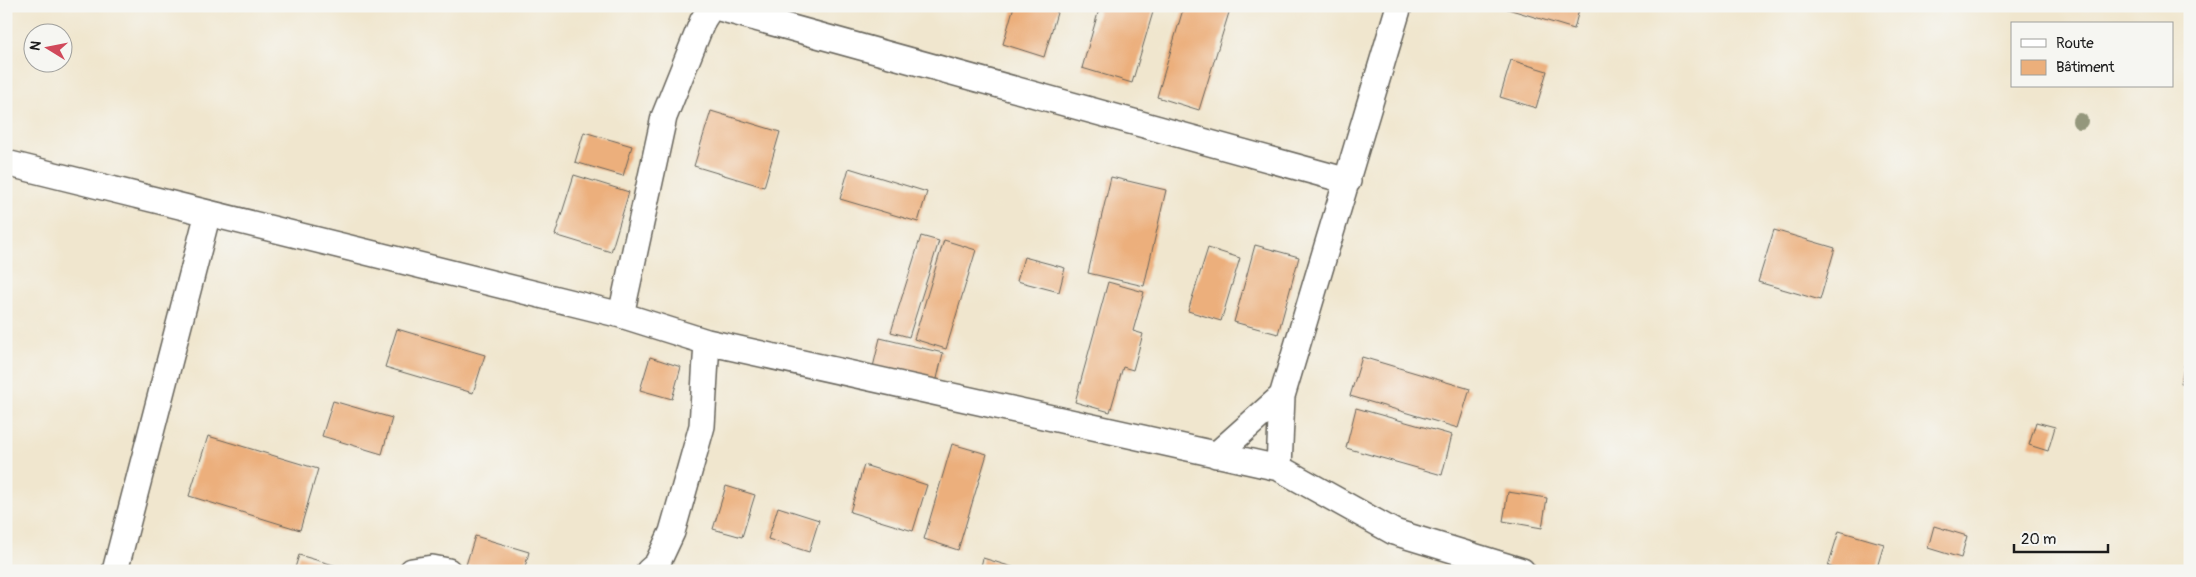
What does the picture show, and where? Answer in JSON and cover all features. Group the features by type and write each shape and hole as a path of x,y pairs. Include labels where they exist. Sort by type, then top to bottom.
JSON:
{"street":[{"path":"621,315 664,117 703,20 712,6 1348,181"},
{"path":"1279,468 1282,396 1399,6"},
{"path":"6,163 621,315 707,342 1279,468 1394,532 1522,571"},
{"path":"115,571 208,213"},
{"path":"649,571 657,564 672,532 702,426 707,342"},
{"path":"1216,455 1282,396"},
{"path":"412,571 432,568 448,571"}],"building":[{"path":"1014,6 1059,6 1044,57 1003,44"},
{"path":"1100,6 1133,6 1153,12 1132,83 1082,68"},
{"path":"1184,6 1231,6 1199,110 1157,97"},
{"path":"1498,6 1580,6 1574,29"},
{"path":"1511,60 1547,71 1536,108 1500,97"},
{"path":"711,111 780,132 764,187 694,166"},
{"path":"584,132 632,146 623,176 575,162"},
{"path":"849,168 927,192 918,222 840,199"},
{"path":"574,175 629,192 611,252 555,235"},
{"path":"1111,177 1166,190 1144,286 1088,273"},
{"path":"1774,230 1835,248 1820,300 1758,282"},
{"path":"921,236 939,241 909,337 891,332"},
{"path":"944,240 976,250 946,349 914,339"},
{"path":"1255,245 1299,257 1278,334 1234,322"},
{"path":"1208,248 1240,258 1221,321 1188,311"},
{"path":"1024,257 1065,268 1059,292 1017,281"},
{"path":"1108,282 1144,292 1133,331 1143,334 1133,370 1123,367 1110,412 1075,402"},
{"path":"397,329 485,355 473,393 385,367"},
{"path":"880,338 943,353 936,383 873,367"},
{"path":"2190,339 2190,384 2181,383"},
{"path":"650,357 681,367 672,399 640,390"},
{"path":"1362,357 1470,389 1458,428 1350,396"},
{"path":"333,401 392,418 382,454 322,436"},
{"path":"1356,408 1452,435 1442,475 1346,448"},
{"path":"2036,422 2055,427 2048,451 2029,445"},
{"path":"208,436 318,469 300,530 189,496"},
{"path":"952,444 987,454 958,550 924,539"},
{"path":"864,465 927,485 913,531 850,512"},
{"path":"726,486 755,495 742,537 713,529"},
{"path":"1508,492 1547,498 1542,528 1503,521"},
{"path":"778,507 819,520 809,552 768,539"},
{"path":"1934,526 1967,536 1961,558 1928,548"},
{"path":"1839,531 1884,544 1876,571 1843,571 1828,566"},
{"path":"475,536 529,552 524,571 486,571 466,565"},
{"path":"299,555 351,570 351,571 294,571"},
{"path":"983,558 1022,570 1022,571 980,571"}]}
